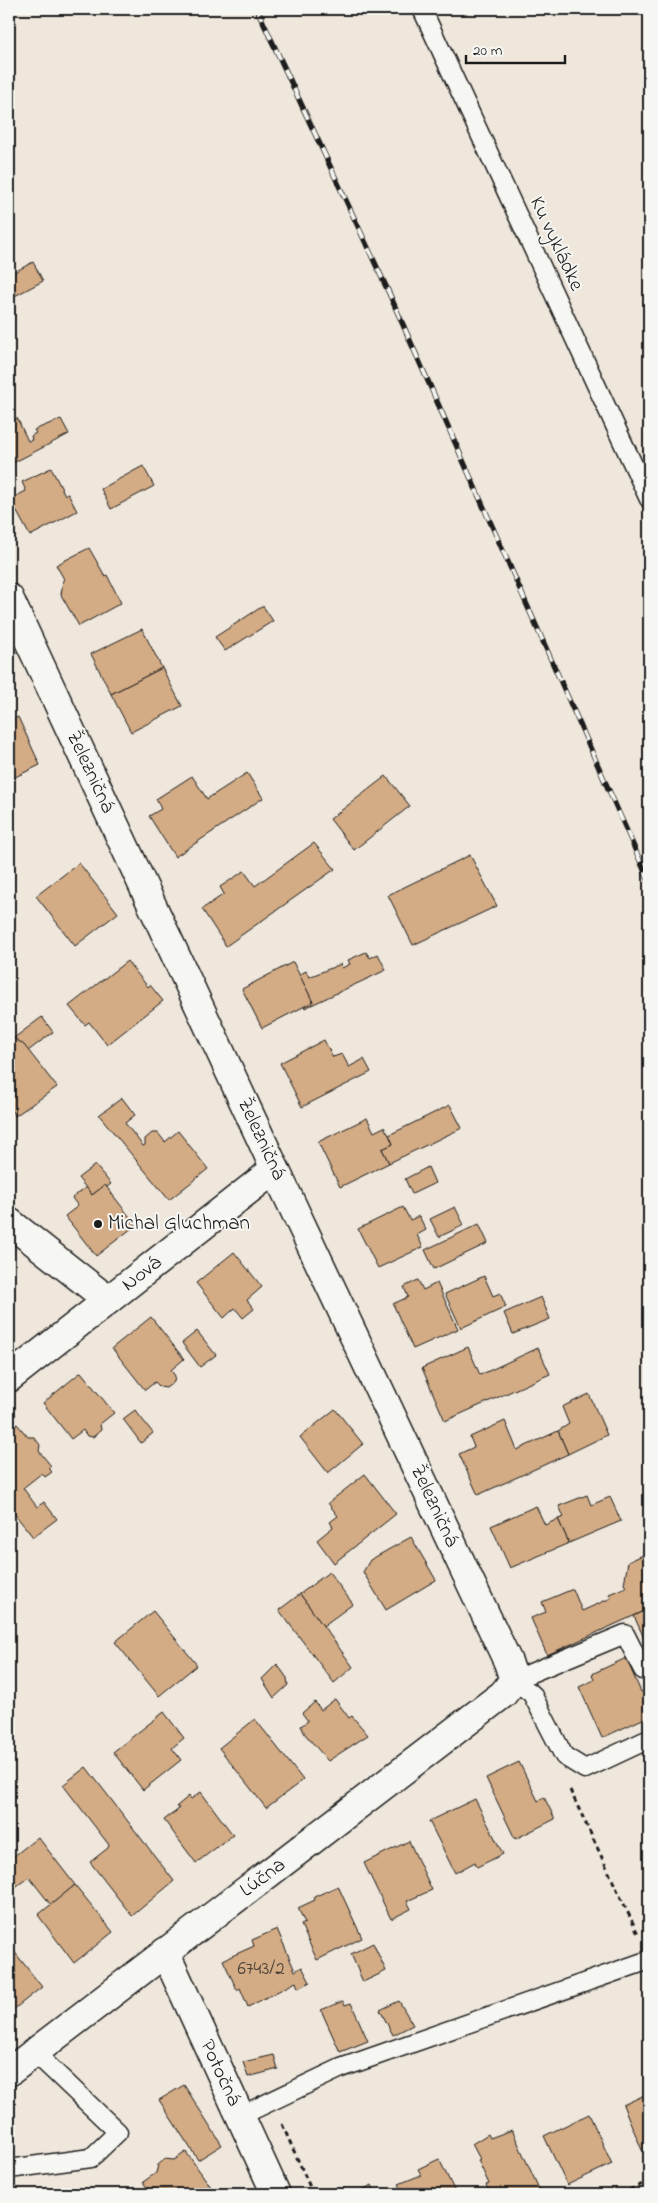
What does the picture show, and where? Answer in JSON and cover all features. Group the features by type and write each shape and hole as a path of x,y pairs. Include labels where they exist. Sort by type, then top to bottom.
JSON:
{"street":[{"name":"Železničná","path":"9,598 275,1169 508,1662 514,1680"},
{"name":"Nová","path":"9,1378 275,1169"},
{"path":"9,1222 108,1300"},
{"name":"Lúčna","path":"9,2072 503,1694 514,1680"},
{"name":"Potočná","path":"165,1952 276,2194"}],"lane":[{"name":"Ku vykládke","path":"422,9 649,499"},
{"path":"649,1667 643,1670 625,1634 514,1680 532,1694 564,1756 585,1769 649,1739"},
{"path":"240,2116 341,2068 649,1960"},
{"path":"9,2169 91,2158 118,2132 34,2052"}],"path":[{"path":"564,1756 559,1768 641,1938"},
{"path":"272,2101 313,2194"},
{"path":"621,2194 649,2181"}],"building":[{"path":"33,262 43,281 9,299 9,275"},
{"path":"17,418 28,441 32,440 31,436 36,433 34,430 61,419 69,434 9,465 9,422"},
{"path":"143,466 154,486 111,509 101,489"},
{"path":"51,468 65,495 68,494 77,511 30,536 10,499 26,491 22,482"},
{"path":"89,548 105,576 107,575 121,603 79,626 61,595 64,579 56,565"},
{"path":"263,606 273,621 225,651 215,637"},
{"path":"142,629 162,668 111,694 91,654"},
{"path":"162,668 182,706 131,732 111,694"},
{"path":"18,717 40,765 9,780 9,721"},
{"path":"247,773 263,798 175,857 149,816 161,809 156,799 192,776 207,799"},
{"path":"386,776 410,806 354,850 330,819"},
{"path":"314,843 335,869 226,946 202,909 224,894 220,887 244,871 255,886"},
{"path":"470,855 497,906 413,945 388,895"},
{"path":"79,863 118,913 75,946 36,896"},
{"path":"366,952 370,958 378,954 386,970 305,1008 304,1006 313,1002 299,975 306,971 309,977 341,964 342,968 350,964 348,960"},
{"path":"127,961 148,987 150,985 163,1001 107,1045 89,1022 85,1025 69,1006"},
{"path":"293,962 313,1002 262,1028 242,989"},
{"path":"42,1017 53,1032 28,1051 14,1038"},
{"path":"14,1038 24,1045 57,1087 15,1116 9,1107 9,1042"},
{"path":"324,1040 333,1057 342,1054 349,1067 364,1059 371,1072 302,1107 280,1063"},
{"path":"122,1098 135,1115 125,1123 143,1146 145,1145 145,1139 152,1133 158,1133 165,1142 178,1131 208,1169 169,1200 99,1115"},
{"path":"450,1105 462,1128 389,1163 382,1149 393,1144 389,1135"},
{"path":"367,1118 374,1132 384,1127 389,1135 393,1144 382,1149 389,1163 340,1187 318,1142"},
{"path":"95,1165 111,1184 107,1187 105,1185 92,1195 78,1178"},
{"path":"428,1167 435,1183 412,1194 405,1179"},
{"path":"105,1185 136,1225 96,1256 65,1216 78,1206 72,1198 86,1187 92,1195"},
{"path":"403,1207 410,1220 419,1216 426,1230 417,1235 423,1247 378,1268 358,1229"},
{"path":"455,1207 464,1225 439,1237 430,1219"},
{"path":"479,1224 488,1243 434,1269 425,1250"},
{"path":"234,1252 262,1287 247,1300 254,1309 243,1318 235,1308 224,1318 196,1283"},
{"path":"484,1276 493,1296 500,1293 506,1307 461,1328 445,1294"},
{"path":"418,1280 423,1290 437,1283 458,1329 413,1349 393,1304 408,1297 404,1287"},
{"path":"541,1297 550,1319 513,1334 504,1313"},
{"path":"151,1317 184,1359 171,1370 175,1376 174,1382 166,1388 160,1387 155,1382 145,1390 112,1348"},
{"path":"9,1327 13,1332 9,1339"},
{"path":"197,1331 216,1355 200,1367 182,1343"},
{"path":"468,1347 480,1375 538,1348 550,1374 445,1421 422,1368"},
{"path":"81,1372 114,1413 100,1424 101,1430 93,1437 87,1436 83,1430 71,1439 43,1403"},
{"path":"589,1394 607,1435 568,1454 558,1431 569,1424 562,1407"},
{"path":"335,1409 363,1444 328,1473 300,1437"},
{"path":"135,1410 153,1433 141,1443 123,1419"},
{"path":"505,1421 517,1450 558,1431 568,1454 478,1495 459,1454 474,1447 470,1437"},
{"path":"17,1424 28,1437 34,1437 40,1445 39,1451 51,1466 48,1468 52,1472 45,1477 42,1473 23,1488 37,1507 44,1502 57,1519 33,1537 9,1507 9,1429"},
{"path":"365,1474 396,1514 334,1563 317,1540 333,1527 330,1522 338,1516 328,1503"},
{"path":"587,1495 591,1505 610,1497 621,1521 569,1543 558,1519 564,1517 559,1506"},
{"path":"536,1506 545,1525 558,1519 569,1543 510,1568 491,1526"},
{"path":"411,1537 436,1580 386,1610 363,1572 370,1560"},
{"path":"649,1552 649,1609 547,1655 531,1618 546,1612 542,1602 573,1589 582,1611 611,1598 609,1594 626,1587 624,1584 628,1562"},
{"path":"329,1572 353,1604 323,1626 300,1594"},
{"path":"300,1594 353,1667 334,1683 279,1610"},
{"path":"649,1609 649,1647 648,1647 634,1616"},
{"path":"153,1611 197,1665 159,1696 115,1642"},
{"path":"626,1658 641,1692 649,1688 649,1716 602,1738 579,1687 594,1680 592,1674"},
{"path":"277,1664 287,1678 288,1685 274,1698 262,1679"},
{"path":"335,1699 349,1718 352,1716 368,1735 328,1761 305,1734 301,1726 308,1721 302,1713 315,1702 321,1710"},
{"path":"164,1712 184,1738 172,1748 181,1760 143,1790 113,1752"},
{"path":"255,1719 303,1780 266,1808 219,1748"},
{"path":"519,1762 538,1801 544,1797 555,1819 515,1839 486,1778"},
{"path":"86,1767 174,1881 132,1916 90,1862 108,1848 109,1845 63,1785"},
{"path":"201,1792 233,1835 196,1863 164,1820 179,1809 177,1806 189,1796 191,1799"},
{"path":"475,1799 503,1854 477,1867 475,1862 455,1873 429,1821"},
{"path":"38,1837 75,1885 51,1905 29,1877 10,1891 9,1889 9,1860"},
{"path":"409,1841 432,1890 407,1901 411,1909 391,1919 364,1863"},
{"path":"75,1885 113,1932 74,1963 38,1915"},
{"path":"338,1886 362,1938 317,1960 301,1925 305,1923 298,1908 315,1900 314,1897"},
{"path":"277,1929 295,1971 302,1967 310,1982 298,1988 296,1982 248,2007 240,1988 237,1990 223,1960 254,1946 252,1940"},
{"path":"373,1943 386,1971 363,1982 351,1954"},
{"path":"13,1950 42,1987 9,2013 9,1953"},
{"path":"343,2001 345,2005 351,2003 368,2041 340,2052 321,2010"},
{"path":"399,2001 413,2025 393,2035 380,2010"},
{"path":"274,2055 278,2069 248,2077 243,2062"},
{"path":"184,2085 222,2145 198,2160 159,2100"},
{"path":"649,2093 649,2147 642,2150 623,2105"},
{"path":"589,2114 612,2164 567,2185 544,2136"},
{"path":"512,2130 540,2191 533,2194 491,2194 486,2185 489,2184 478,2160 480,2159 472,2144 488,2134 490,2138"},
{"path":"186,2152 216,2194 151,2194 143,2182 156,2173 158,2165 165,2159 174,2160"},
{"path":"439,2159 456,2194 404,2194 399,2184 421,2175 418,2169"},
{"path":"372,2185 376,2194 353,2194"}],"railway":[{"path":"257,9 389,293 649,881"}],"place":[{"name":"Michal Gluchman","path":"98,1224"}]}
